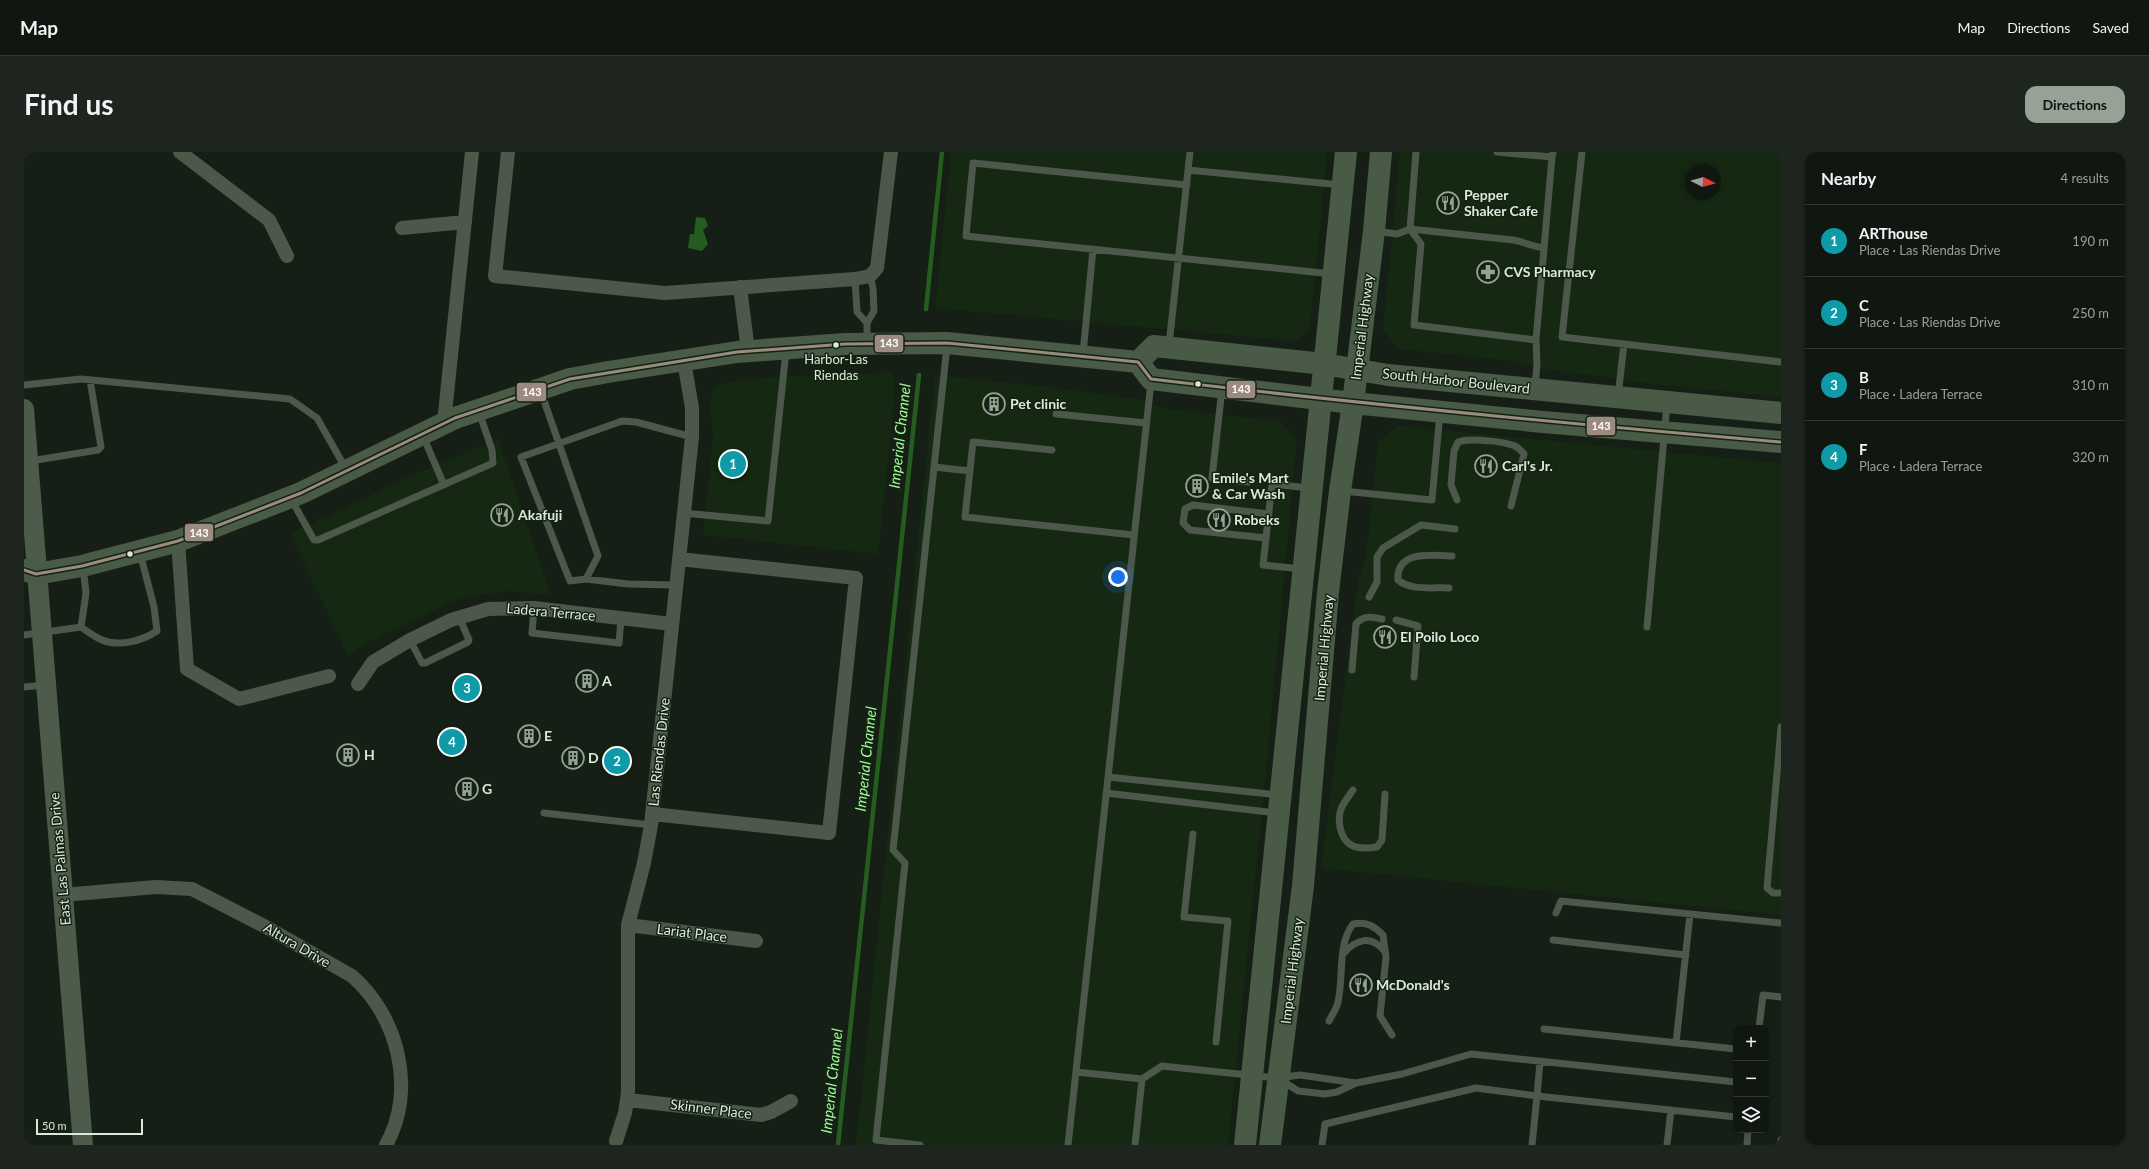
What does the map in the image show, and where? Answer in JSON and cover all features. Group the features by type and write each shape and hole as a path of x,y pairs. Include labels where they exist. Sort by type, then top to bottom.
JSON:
{"main road":[{"name":"Imperial Highway","path":"1245,1145 1346,152"},
{"name":"Imperial Highway","path":"1270,1145 1277,1078 1300,909 1340,491 1353,403 1374,231 1381,152"},
{"path":"28,576 82,566 178,541 290,497 444,423 570,379 608,372 748,351 787,347 867,334 1082,358 1138,362 1151,379 1353,403 1543,422 1781,442"},
{"name":"South Harbor Boulevard","path":"1138,362 1154,346 1169,347 1324,364 1356,370 1534,390 1781,413"},
{"path":"1280,804 1293,801 1297,811 1290,885 1291,892 1300,909"}],"street":[{"path":"180,152 269,220 287,256"},
{"path":"444,423 472,152"},
{"path":"508,152 495,276 665,293 855,279 870,276 877,268 891,152"},
{"path":"402,228 465,222"},
{"path":"740,287 748,351"},
{"name":"Las Riendas Drive","path":"616,1141 628,1100 628,925 644,864 652,820 692,437 692,408 684,361"},
{"name":"East Las Palmas Drive","path":"24,410 28,576 33,634 45,685 83,1145"},
{"path":"178,541 187,669 239,699 329,676"},
{"path":"652,820 829,833 856,578 679,559"},
{"name":"Ladera Terrace","path":"358,684 373,662 410,640 458,617 488,609 534,608 672,624"},
{"name":"Altura Drive","path":"63,895 156,887 192,889 266,927 352,976 362,985 378,1004 389,1027 399,1061 402,1084 399,1110 396,1124 386,1145"},
{"name":"Lariat Place","path":"628,925 756,941"},
{"name":"Skinner Place","path":"628,1100 761,1115 771,1112 791,1101"}],"lane":[{"path":"1169,347 1190,152"},
{"path":"1416,152 1410,229 1421,244 1414,325 1536,340"},
{"path":"1497,152 1553,155 1536,340 1537,364 1534,390"},
{"path":"1582,152 1562,337 1781,362"},
{"path":"1186,185 974,163 966,236 1334,274"},
{"path":"1188,170 1343,186"},
{"path":"1374,231 1398,234 1410,229 1528,242 1533,247 1544,248"},
{"path":"1082,358 1093,249"},
{"path":"867,334 874,311 874,288 870,276"},
{"path":"855,279 857,312 867,334"},
{"path":"920,1145 876,1140 905,864 893,850 947,343"},
{"path":"1618,397 1624,344"},
{"path":"683,513 768,521 787,347"},
{"path":"1068,1145 1151,379"},
{"path":"24,385 62,380 90,380 294,400 317,418 347,469"},
{"path":"26,451 98,450 101,447 90,380"},
{"path":"1222,387 1212,478 1248,482"},
{"path":"540,389 598,556 586,579"},
{"path":"1647,627 1668,402"},
{"path":"290,497 314,540 318,540 493,463 492,450 478,410"},
{"path":"1340,491 1432,500 1440,411"},
{"path":"1056,414 1146,423"},
{"path":"676,585 628,584 586,579 570,581 521,457 622,421 636,422 692,437"},
{"path":"422,434 444,485"},
{"path":"1457,500 1451,486 1454,451 1458,442 1466,439 1508,444 1520,449 1524,454 1510,506"},
{"path":"1052,450 973,442 965,517 1134,535"},
{"path":"934,467 970,471"},
{"path":"1303,570 1263,565 1269,514 1269,484 1311,488"},
{"path":"1266,538 1190,530 1183,523 1185,509 1193,505 1269,514"},
{"path":"1369,597 1377,582 1377,557 1383,548 1421,526 1455,529"},
{"path":"33,634 81,627 102,640 118,644 148,637 156,631 154,607 140,551"},
{"path":"1449,588 1420,587 1403,584 1398,580 1398,574 1399,568 1406,561 1416,556 1452,556"},
{"path":"81,627 86,593 82,566"},
{"path":"534,608 532,633 618,643 621,619"},
{"path":"1352,670 1356,624 1360,619 1366,616 1382,619"},
{"path":"410,640 422,662 425,663 468,642 469,640 458,617"},
{"path":"1396,620 1418,626 1414,677"},
{"path":"24,687 45,685"},
{"path":"1781,727 1767,888 1773,893 1781,893"},
{"path":"1108,777 1280,804"},
{"path":"1353,790 1341,810 1339,819 1343,840 1358,848 1377,847 1382,840 1385,794"},
{"path":"1106,793 1280,804"},
{"path":"544,813 652,820"},
{"path":"1193,834 1184,916 1228,921 1216,1042"},
{"path":"1556,912 1561,902 1781,923"},
{"path":"1676,1043 1690,914"},
{"path":"1329,1021 1338,1003 1343,954 1348,931 1354,924 1361,922 1371,925 1383,935 1385,952 1380,1016 1392,1035"},
{"path":"1343,954 1351,945 1364,940 1375,942 1385,952"},
{"path":"1553,940 1686,955"},
{"path":"1760,1025 1763,995 1781,997"},
{"path":"1544,1029 1733,1049"},
{"path":"1277,1078 1298,1091 1325,1094 1337,1092 1356,1083 1402,1074 1471,1054 1733,1082"},
{"path":"1532,1145 1540,1062"},
{"path":"1076,1072 1142,1079 1162,1066 1277,1078 1300,1075 1356,1083"},
{"path":"1135,1145 1142,1079"},
{"path":"1322,1145 1324,1124 1476,1088 1733,1117"},
{"path":"1667,1145 1671,1110"},
{"path":"1747,1145 1748,1133"},
{"path":"1780,1145 1781,1140"}],"shaded area":[{"path":"951,152 1327,152 1310,328 1306,334 1295,341 935,308"},
{"path":"1400,152 1781,152 1781,397 1654,384 1539,368 1515,361 1399,349 1383,330"},
{"path":"696,217 705,218 708,226 703,230 708,244 702,251 688,248 690,234 694,234"},
{"path":"892,372 895,392 878,554 703,535 713,437 710,399 715,388 723,383 774,377"},
{"path":"935,375 1040,386 1138,399 1168,409 1280,421 1297,441 1265,782 1228,1145 856,1145"},
{"path":"1398,426 1781,463 1781,915 1321,868 1358,580 1366,557 1378,442"},
{"path":"498,439 551,595 508,591 472,596 453,601 371,641 348,655 290,534 410,476"}],"waterway":[{"name":"Imperial Channel","path":"926,309 942,152"},
{"name":"Imperial Channel","path":"838,1145 919,375"}],"transit line":[{"name":"143","path":"24,570 36,574 82,566 178,541 301,493 455,418 570,379 737,352 845,344 947,343 1138,362 1151,379 1466,413 1781,442"}],"place":[{"name":"Pepper Shaker Cafe","path":"1448,203"},
{"name":"CVS Pharmacy","path":"1488,272"},
{"name":"Harbor-Las Riendas","path":"836,345"},
{"name":"Pet clinic","path":"994,404"},
{"name":"ARThouse","path":"733,464"},
{"name":"Carl's Jr.","path":"1486,466"},
{"name":"Emile's Mart & Car Wash","path":"1197,486"},
{"name":"Akafuji","path":"502,515"},
{"name":"Robeks","path":"1219,520"},
{"name":"El Poilo Loco","path":"1385,637"},
{"name":"A","path":"587,681"},
{"name":"B","path":"467,688"},
{"name":"E","path":"529,736"},
{"name":"F","path":"452,742"},
{"name":"H","path":"348,755"},
{"name":"D","path":"573,758"},
{"name":"C","path":"617,761"},
{"name":"G","path":"467,789"},
{"name":"McDonald's","path":"1361,985"}]}
